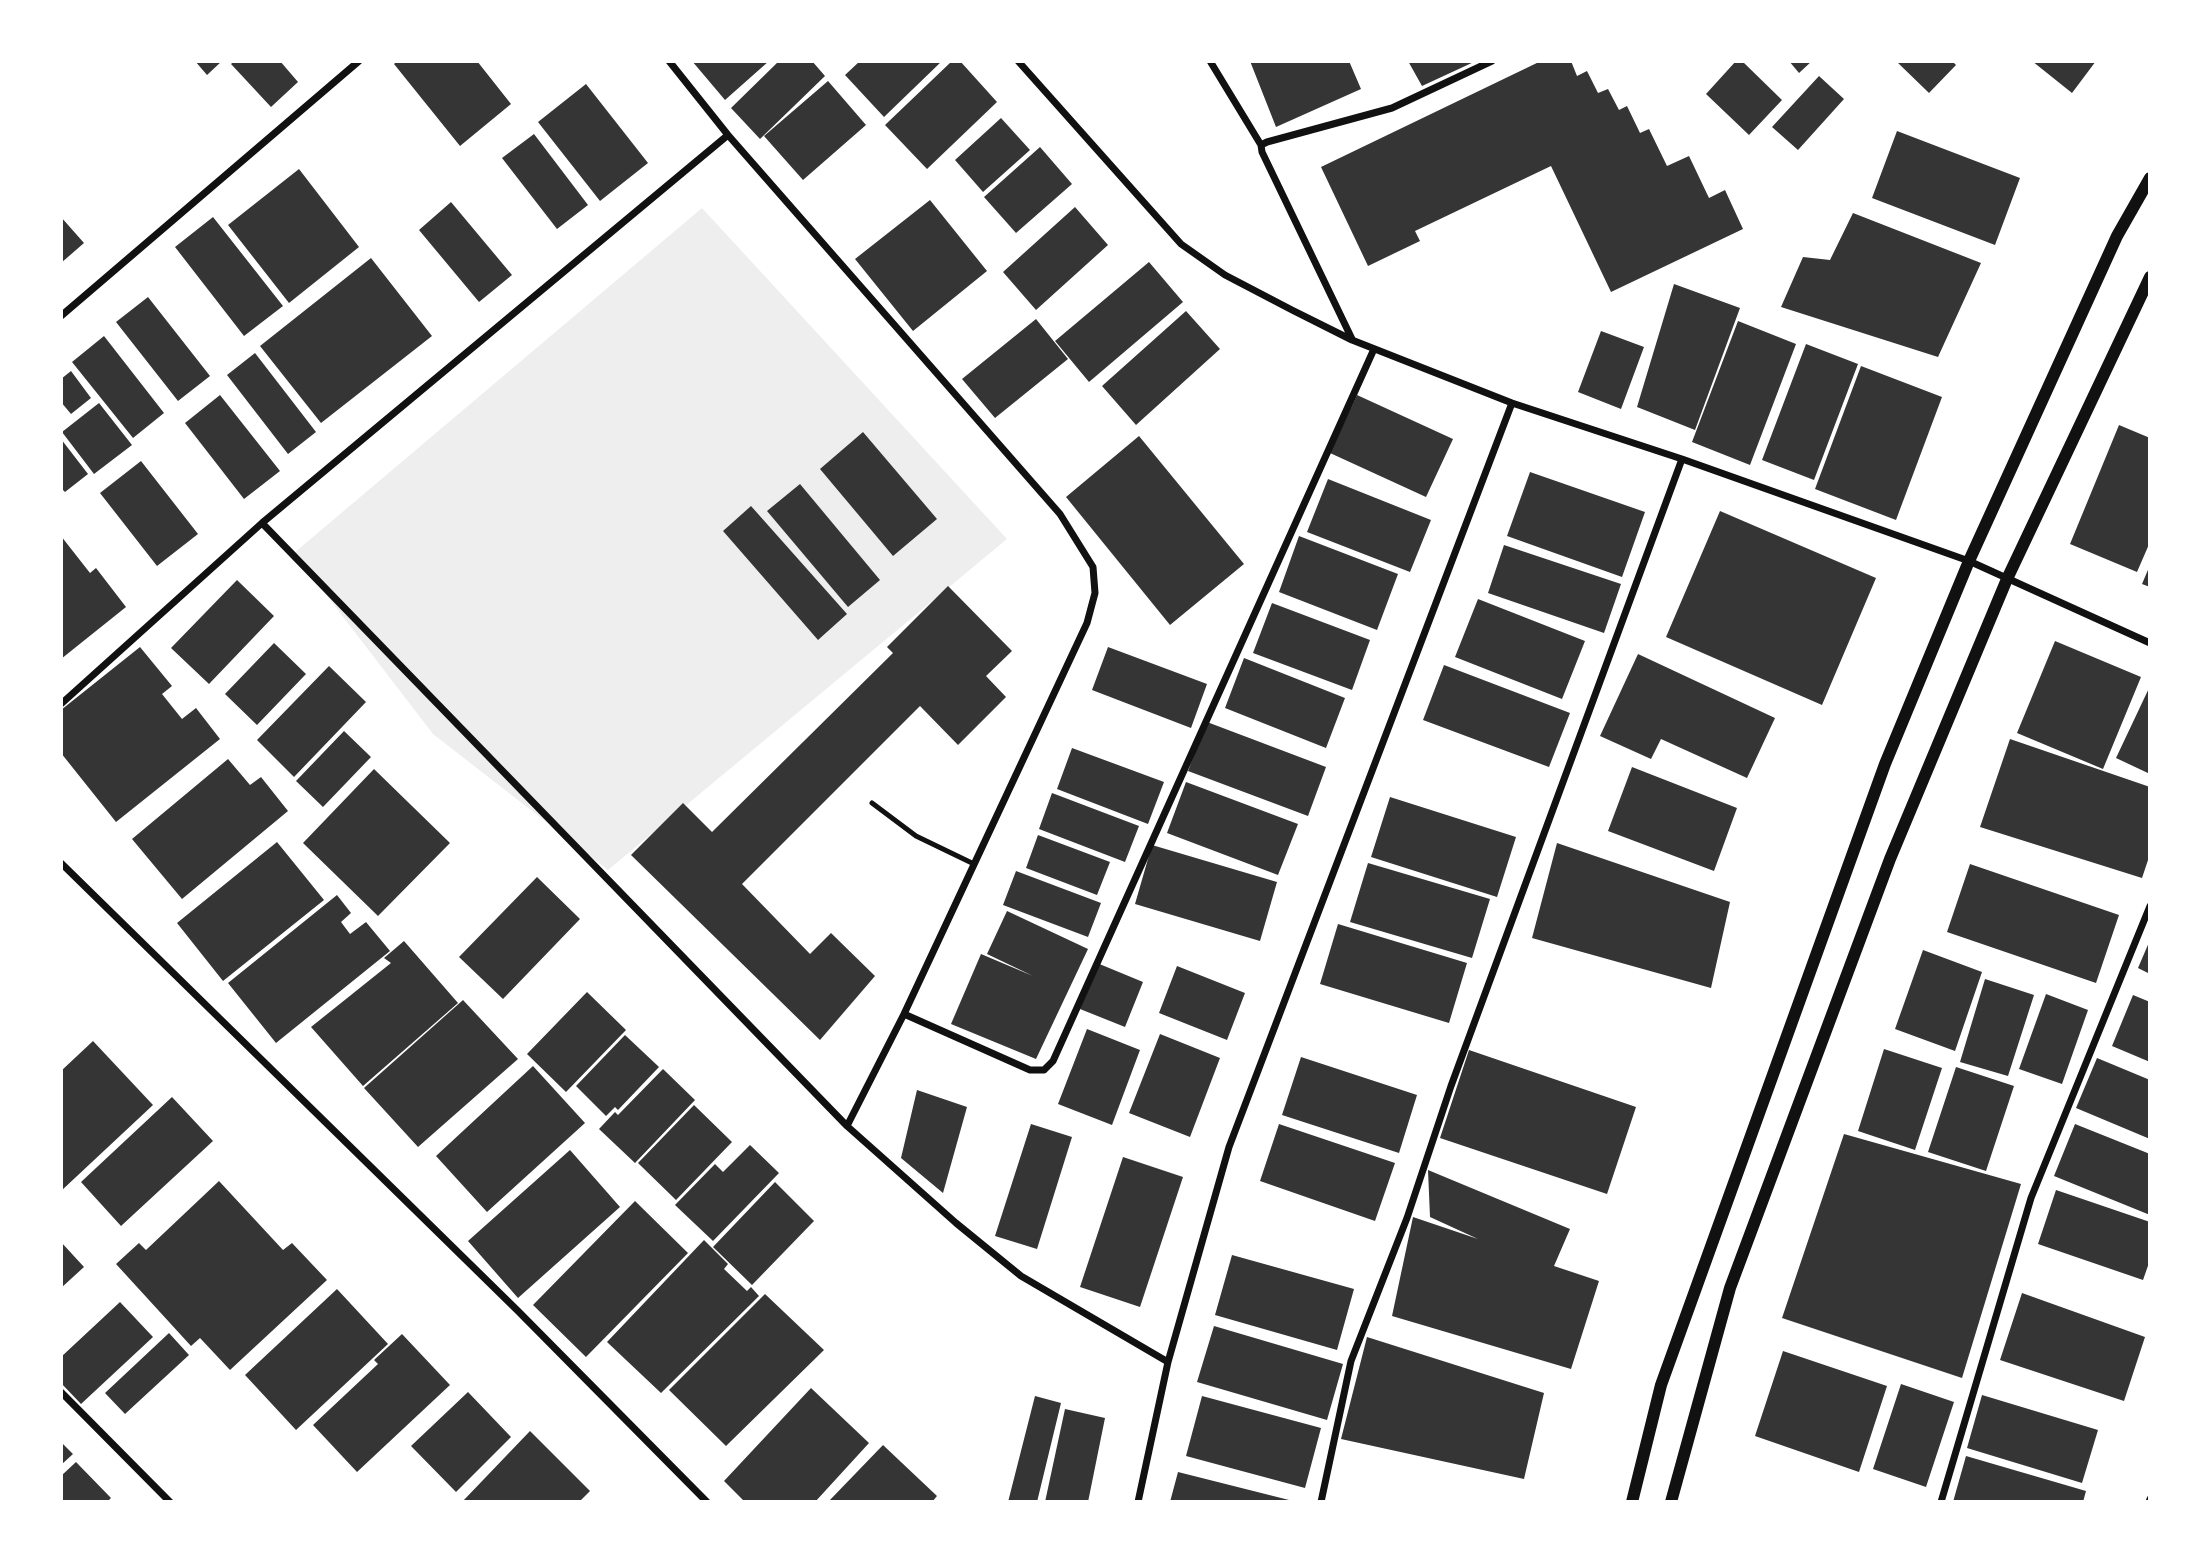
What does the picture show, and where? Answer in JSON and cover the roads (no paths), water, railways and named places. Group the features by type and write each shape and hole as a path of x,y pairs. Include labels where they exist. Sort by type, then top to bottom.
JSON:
{"street":[{"path":"61,316 359,61"},
{"path":"669,61 728,135 1059,514 1093,567 1095,593 1087,623 904,1014 847,1126"},
{"path":"1018,61 1181,244 1225,275 1374,349 1512,403 1682,459 1969,561 2150,643"},
{"path":"1210,61 1261,145 1352,340"},
{"path":"1261,145 1392,108 1492,61"},
{"path":"61,704 262,523 728,135"},
{"path":"1632,1502 1661,1385 1885,764 1969,561 2117,236 2150,178"},
{"path":"1671,1502 1730,1288 1891,859 2007,579 2150,277"},
{"path":"904,1014 1030,1070 1044,1070 1053,1061 1374,349"},
{"path":"1138,1502 1168,1362 1229,1147 1512,403"},
{"path":"1321,1502 1351,1361 1407,1218 1451,1086 1682,459"},
{"path":"262,523 847,1126 956,1223 1021,1276 1168,1362"},
{"path":"61,863 508,1301 707,1502"},
{"path":"1941,1502 2031,1198 2150,906"},
{"path":"61,1392 170,1502"}],"lane":[{"path":"872,803 916,836 974,864"}]}
